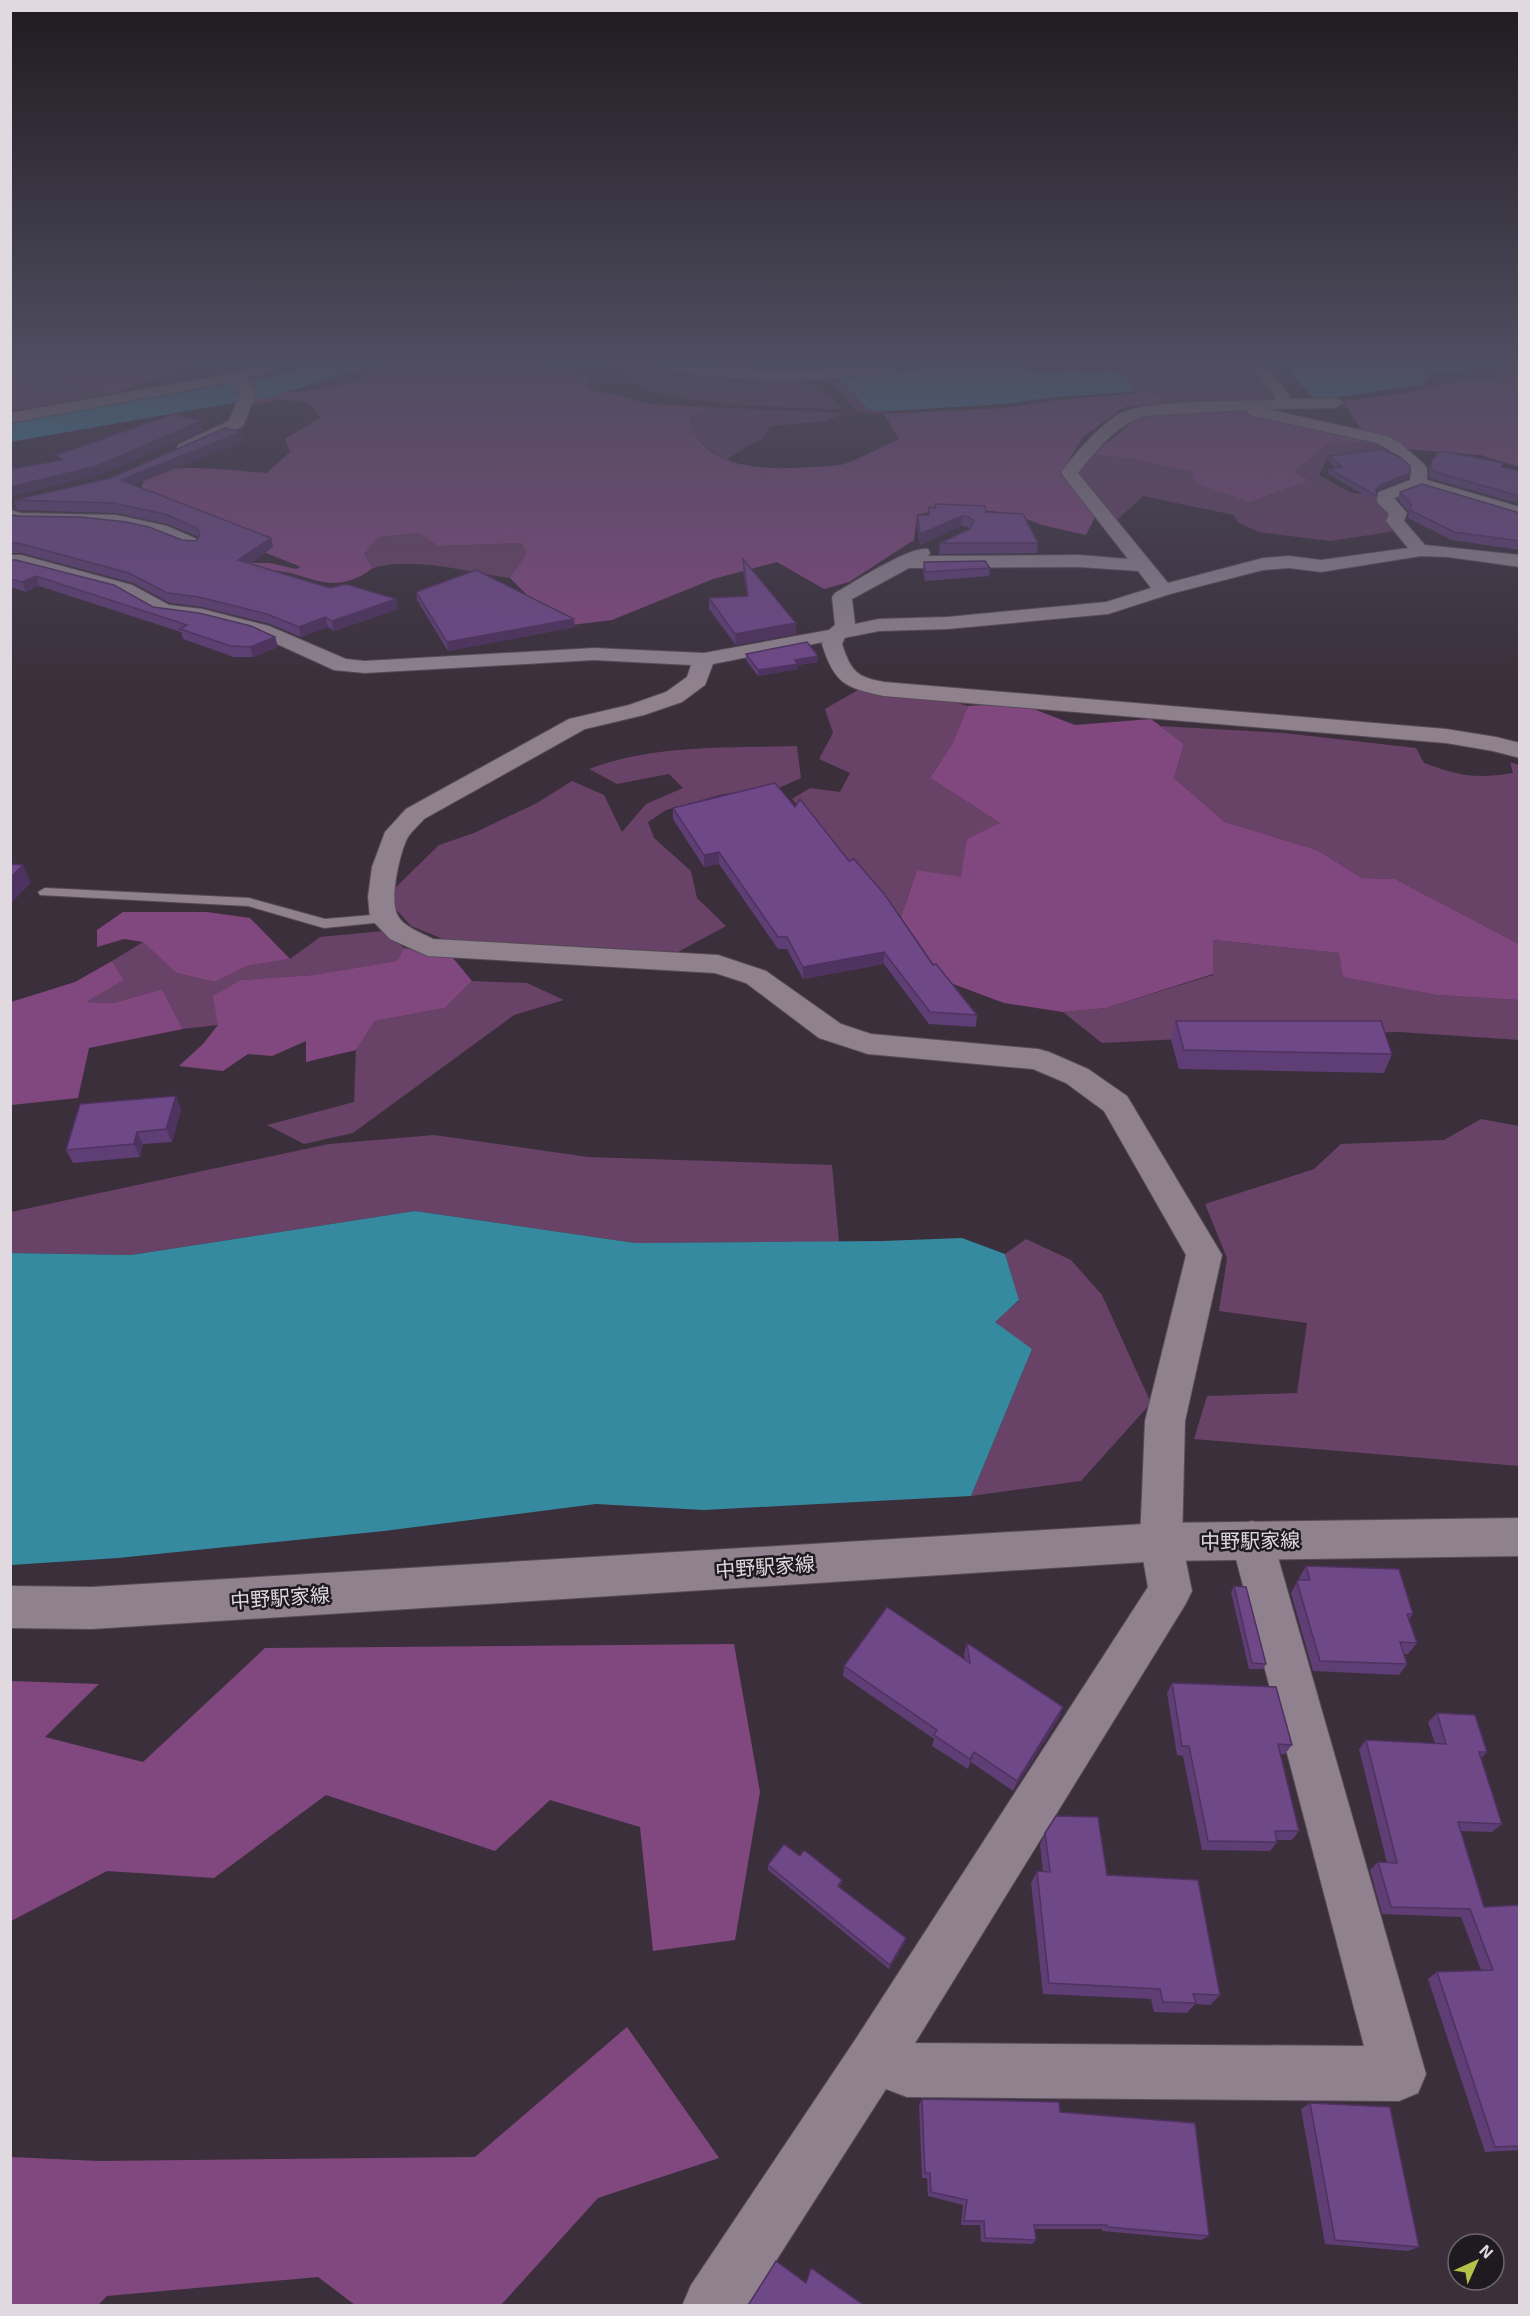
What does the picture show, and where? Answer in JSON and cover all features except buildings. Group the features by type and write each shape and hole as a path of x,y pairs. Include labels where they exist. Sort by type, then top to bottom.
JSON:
{"street":[{"path":"1074,467 1069,473 1163,590"},
{"path":"1417,467 1419,469 1418,483"},
{"path":"1420,550 1395,521 1398,513 1388,503 1385,496 1418,483 1505,507 1520,514"},
{"path":"14,507 20,518 116,520 161,530 192,544"},
{"path":"942,543 902,562 842,597 845,627 836,635 832,644 840,668 856,684 884,689 1446,736 1496,744 1520,751"},
{"path":"10,561 21,561 125,589 164,611 202,615 262,630 342,665 365,667 594,654 704,659 879,625 947,623 1108,608 1163,590 1263,564 1289,562 1321,566 1420,550 1448,551 1520,561"},
{"path":"902,562 1079,561 1143,566"},
{"path":"704,659 697,680 674,697 636,710 577,724 416,814 394,837 385,867 381,897 384,918 400,933 428,947 718,964 756,977 830,1030 868,1044 1038,1059 1077,1076 1116,1104 1204,1255 1166,1420 1161,1542 1170,1591 876,2056 712,2306"},
{"name":"中野駅家線","path":"10,1607 92,1608 1161,1542 1520,1537"},
{"path":"876,2056 907,2070 1399,2074 1252,1540"}],"lane":[{"path":"45,892 249,902 324,924 384,918"}],"shaded area":[{"path":"273,467 1064,467 1060,474 1096,515 1086,535 1042,525 1011,513 949,507 917,515 914,540 849,582 824,589 777,562 713,579 612,620 532,630 528,596 510,578 527,552 521,543 438,546 419,533 380,537 364,554 373,568 345,582 322,582 285,572 252,570 240,566 234,563 270,563 296,569 301,567 137,501 141,486 146,479 155,473 169,469 203,468 267,473"},
{"path":"1081,467 1170,467 1192,472 1252,502 1308,480 1294,472 1300,467 1323,467 1319,475 1351,493 1378,495 1392,512 1396,531 1330,541 1259,532 1239,523 1234,515 1143,496 1116,521 1077,471"},
{"path":"1170,467 1300,467 1294,472 1309,480 1251,502 1195,483 1192,472"},
{"path":"420,533 438,546 521,543 527,552 510,578 423,564 373,568 364,554 380,537"},
{"path":"858,690 939,698 968,706 952,744 930,778 1000,823 961,878 917,870 901,917 792,799 810,788 840,792 850,773 819,759 833,733 825,709"},
{"path":"1018,703 1075,725 1151,719 1184,744 1174,778 1225,822 1317,850 1362,878 1395,879 1519,944 1519,1000 1436,995 1343,977 1339,953 1213,940 1213,974 1106,1008 1063,1012 1004,1003 945,981 901,917 917,870 961,877 967,839 1000,823 930,778 952,744 968,706"},
{"path":"1160,726 1284,733 1416,748 1424,763 1468,775 1488,776 1513,773 1510,762 1519,765 1519,944 1395,879 1362,878 1317,850 1225,822 1174,778 1184,744"},
{"path":"797,746 801,778 779,788 723,794 666,810 648,822 654,838 691,871 697,898 726,926 678,952 443,939 411,926 393,906 394,889 439,845 474,833 537,803 572,781 604,795 622,832 646,804 683,788 669,774 617,784 589,769 639,755 665,751"},
{"path":"123,912 207,912 250,918 290,959 247,966 215,982 176,973 143,942 124,939 97,947 97,930"},
{"path":"383,931 404,948 397,961 313,975 241,980 218,1025 183,1029 162,989 113,1003 85,1002 124,980 112,961 143,942 176,973 215,982 247,966 290,959 320,937"},
{"path":"1213,940 1339,953 1344,977 1436,995 1519,1000 1519,1040 1399,1032 1241,1036 1102,1043 1063,1012 1106,1008 1213,975"},
{"path":"404,948 453,958 472,981 445,1008 375,1021 356,1050 306,1062 306,1041 272,1056 248,1054 223,1071 179,1066 203,1044 218,1025 213,996 241,980 313,975 397,961"},
{"path":"112,961 124,980 86,1002 113,1003 162,989 183,1029 89,1048 78,1098 11,1105 11,1002 75,982"},
{"path":"472,981 527,983 564,1000 514,1015 353,1133 304,1144 267,1125 354,1102 356,1050 375,1021 445,1008"},
{"path":"1481,1119 1519,1126 1519,1466 1194,1439 1207,1396 1297,1393 1307,1323 1219,1311 1227,1258 1205,1204 1314,1169 1341,1144 1444,1140"},
{"path":"434,1135 588,1157 832,1165 839,1242 635,1243 415,1211 131,1255 11,1253 11,1212 329,1144"},
{"path":"1026,1239 1071,1260 1102,1295 1151,1403 1081,1481 971,1496 1032,1349 994,1322 1019,1301 1005,1254"},
{"path":"734,1644 760,1792 735,1940 653,1951 640,1827 550,1800 495,1851 326,1795 214,1878 107,1871 11,1921 11,1681 99,1684 45,1737 143,1762 265,1648"},
{"path":"627,2027 719,2158 598,2198 501,2305 355,2305 318,2277 107,2296 98,2305 11,2305 11,2157 99,2161 475,2157"}],"water":[{"path":"415,1211 635,1243 962,1238 1005,1254 1019,1300 995,1322 1032,1349 971,1496 704,1510 596,1504 384,1531 118,1558 11,1565 11,1253 131,1255"}]}
